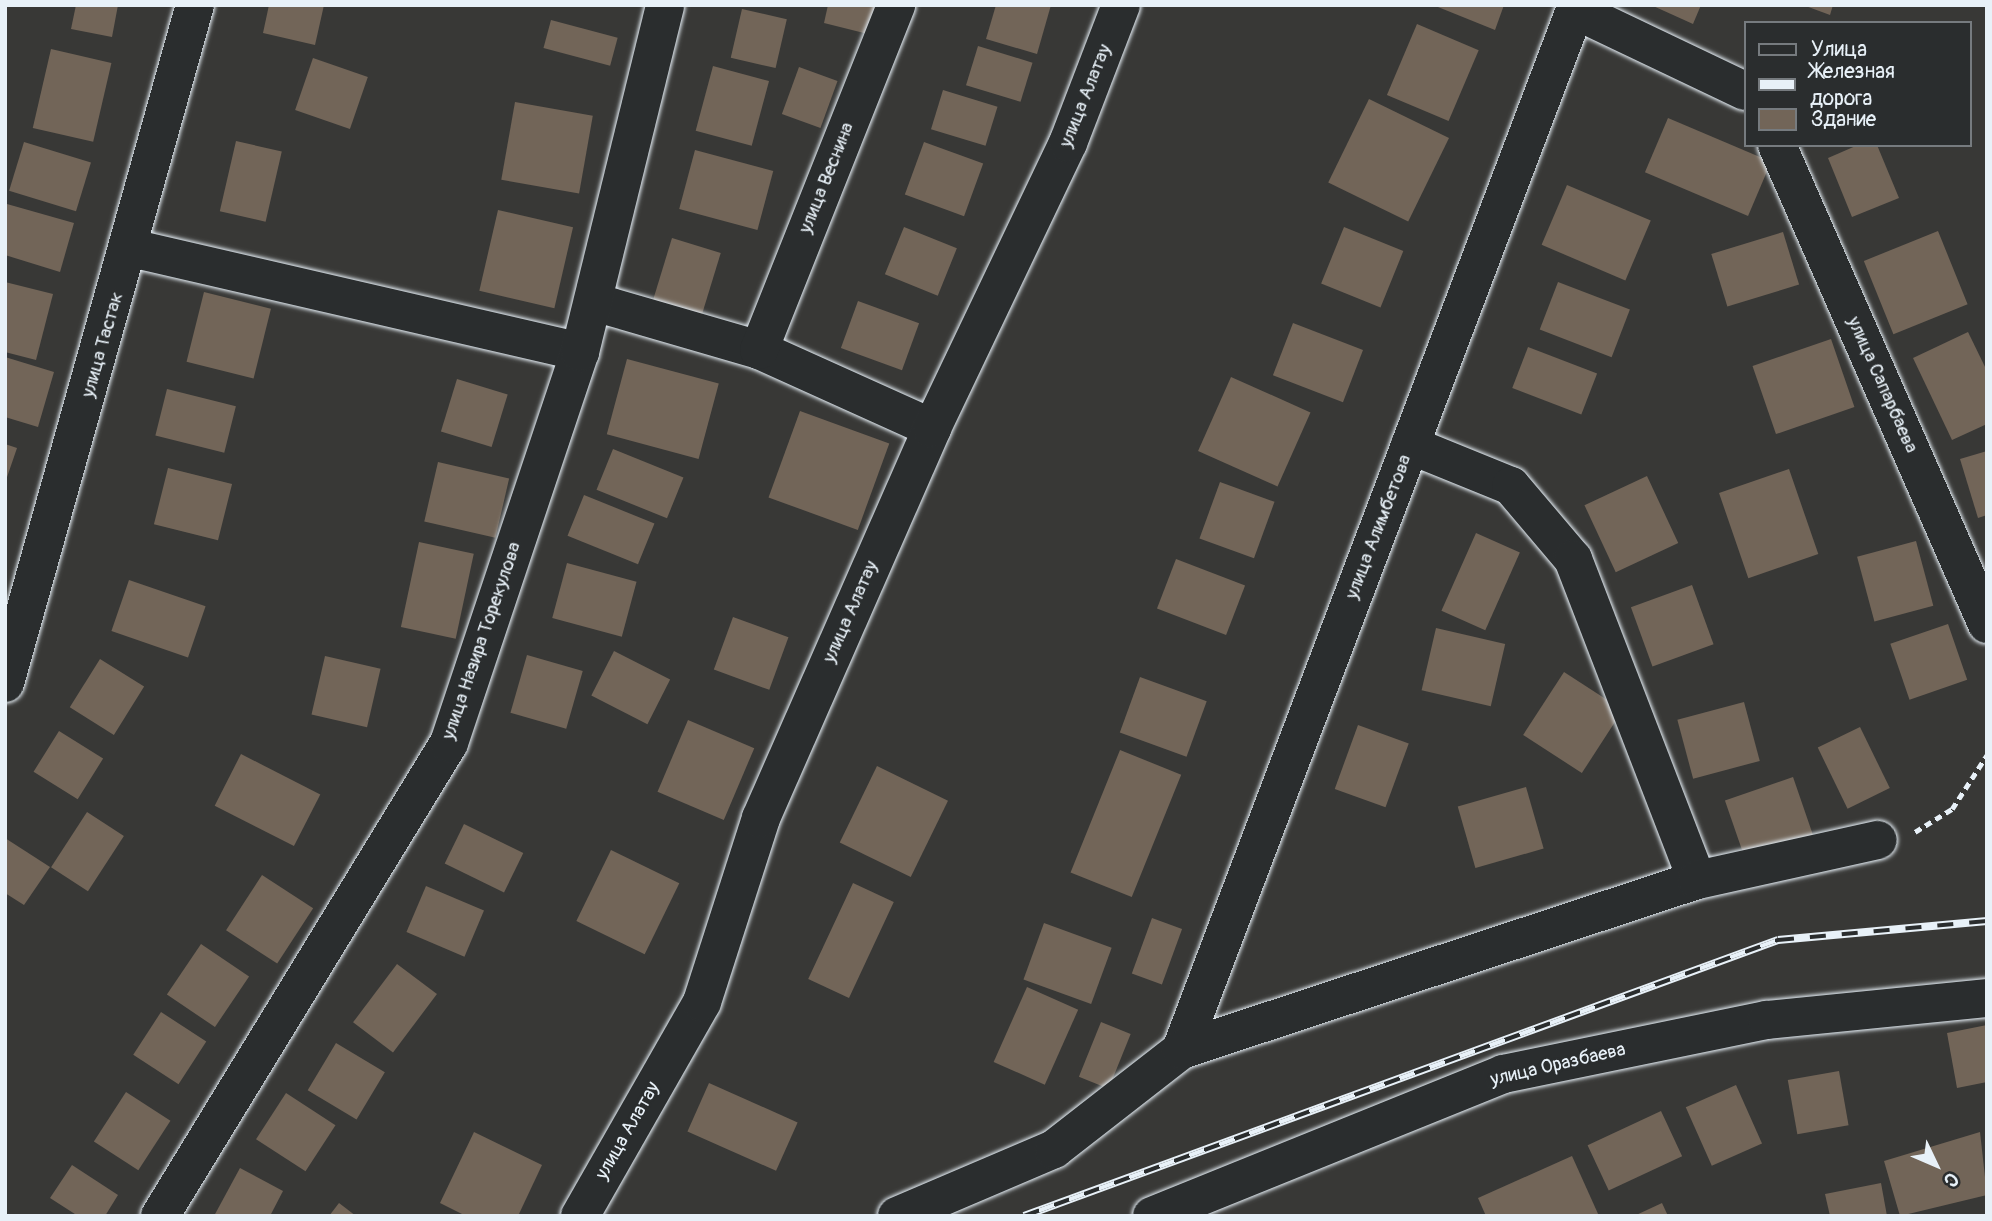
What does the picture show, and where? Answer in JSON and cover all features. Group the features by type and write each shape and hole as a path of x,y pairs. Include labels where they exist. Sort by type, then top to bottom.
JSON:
{"street":[{"name":"улица Тастак","path":"5,683 131,248 195,5"},
{"name":"улица Назира Торекулова","path":"160,1216 449,743 580,352 665,5"},
{"name":"улица Веснина","path":"759,350 896,5"},
{"name":"улица Алатау","path":"580,1216 702,1002 761,818 932,428 1068,144 1121,5"},
{"path":"1576,8 1744,91"},
{"name":"улица Алимбетова","path":"1181,1050 1576,8"},
{"name":"улица Сапарбаева","path":"1778,147 1987,624"},
{"path":"131,248 580,352"},
{"path":"594,302 759,350 932,428"},
{"path":"1410,445 1511,486 1573,559 1697,880"},
{"path":"897,1216 1054,1149 1181,1050 1697,880 1878,841"},
{"name":"улица Оразбаева","path":"1152,1216 1503,1074 1768,1020 1987,998"}],"path":[{"path":"1878,841 1908,836 1952,809 1987,755"}],"building":[{"path":"76,5 118,5 112,37 71,29"},
{"path":"269,5 324,5 315,45 263,33"},
{"path":"828,5 875,5 868,34 824,23"},
{"path":"996,5 1051,5 1037,54 986,39"},
{"path":"1433,5 1504,5 1495,30"},
{"path":"1651,5 1701,5 1693,24"},
{"path":"1803,5 1833,5 1830,15"},
{"path":"742,9 787,19 776,68 731,58"},
{"path":"551,20 618,38 610,66 543,48"},
{"path":"1417,24 1479,50 1449,121 1387,95"},
{"path":"978,46 1033,63 1021,102 966,85"},
{"path":"51,49 111,63 93,142 33,128"},
{"path":"313,58 368,77 350,129 295,110"},
{"path":"713,66 769,81 752,146 696,131"},
{"path":"799,67 838,81 820,128 782,114"},
{"path":"943,90 998,107 986,146 931,129"},
{"path":"1369,99 1449,138 1408,222 1328,183"},
{"path":"515,102 593,116 579,194 501,180"},
{"path":"1668,118 1771,162 1748,216 1645,172"},
{"path":"236,141 282,152 266,222 220,211"},
{"path":"24,142 91,162 76,211 9,191"},
{"path":"924,142 983,164 964,216 905,195"},
{"path":"1853,147 1878,147 1899,198 1852,217 1828,158"},
{"path":"695,150 773,171 757,230 679,209"},
{"path":"1567,185 1651,221 1625,280 1542,245"},
{"path":"7,204 74,223 60,272 5,255"},
{"path":"498,210 573,227 554,308 479,291"},
{"path":"904,227 957,248 938,296 885,274"},
{"path":"1344,227 1403,251 1380,308 1321,284"},
{"path":"1938,231 1968,304 1893,334 1864,261"},
{"path":"1783,232 1799,285 1727,307 1711,254"},
{"path":"672,238 721,253 702,315 653,300"},
{"path":"5,282 53,294 36,360 5,352"},
{"path":"1558,282 1630,310 1612,357 1540,330"},
{"path":"204,292 271,309 254,379 187,362"},
{"path":"858,301 919,323 902,370 841,348"},
{"path":"1293,323 1363,350 1343,402 1273,375"},
{"path":"1968,332 1987,371 1987,424 1952,440 1913,358"},
{"path":"1831,339 1854,407 1776,434 1753,366"},
{"path":"1528,347 1597,374 1581,415 1512,388"},
{"path":"5,357 54,372 38,427 5,417"},
{"path":"627,359 719,384 699,459 607,434"},
{"path":"1231,377 1310,412 1278,486 1198,451"},
{"path":"457,379 508,394 492,447 441,432"},
{"path":"167,389 236,406 224,453 155,436"},
{"path":"800,411 889,443 858,530 769,497"},
{"path":"5,444 17,448 6,480 5,480"},
{"path":"613,449 683,477 667,518 597,490"},
{"path":"1987,451 1987,515 1978,518 1960,459"},
{"path":"438,462 509,478 495,538 424,521"},
{"path":"168,468 232,484 218,540 154,524"},
{"path":"1789,469 1818,554 1748,578 1719,493"},
{"path":"1647,476 1678,543 1616,572 1584,505"},
{"path":"1220,482 1275,502 1254,558 1199,538"},
{"path":"584,495 654,523 638,564 568,536"},
{"path":"1476,533 1520,553 1485,630 1441,611"},
{"path":"1916,541 1933,606 1874,622 1857,557"},
{"path":"419,542 474,554 456,639 401,627"},
{"path":"1176,559 1245,586 1226,635 1157,608"},
{"path":"567,563 637,582 622,637 552,618"},
{"path":"129,580 206,606 188,657 111,631"},
{"path":"1692,585 1714,644 1652,666 1631,607"},
{"path":"733,617 788,637 769,690 714,670"},
{"path":"1948,624 1967,680 1910,700 1890,644"},
{"path":"1436,628 1505,644 1491,706 1422,690"},
{"path":"614,651 670,680 647,724 591,696"},
{"path":"527,655 583,671 566,729 510,713"},
{"path":"325,656 381,669 367,727 312,714"},
{"path":"100,659 144,687 114,735 70,707"},
{"path":"1564,672 1623,710 1582,773 1523,735"},
{"path":"1140,677 1207,701 1187,757 1120,732"},
{"path":"1744,702 1760,761 1693,779 1677,720"},
{"path":"688,720 754,748 724,820 658,792"},
{"path":"1358,725 1409,743 1385,807 1335,789"},
{"path":"1860,727 1890,788 1848,809 1818,748"},
{"path":"59,731 103,759 78,799 34,772"},
{"path":"1120,750 1181,775 1132,897 1071,872"},
{"path":"241,754 320,794 294,846 215,806"},
{"path":"877,766 948,801 911,877 840,842"},
{"path":"1793,777 1813,835 1745,858 1725,800"},
{"path":"1526,787 1544,849 1475,868 1458,807"},
{"path":"87,812 124,836 88,891 51,867"},
{"path":"464,824 523,853 504,892 445,864"},
{"path":"5,838 50,867 24,905 5,893"},
{"path":"611,850 679,883 645,954 576,921"},
{"path":"262,875 313,908 277,964 226,930"},
{"path":"853,883 894,902 849,998 808,979"},
{"path":"426,886 484,911 464,957 406,932"},
{"path":"1152,918 1182,929 1162,984 1132,973"},
{"path":"1044,923 1112,948 1091,1004 1023,979"},
{"path":"201,944 249,976 215,1027 167,995"},
{"path":"397,964 437,994 393,1052 353,1022"},
{"path":"1027,987 1078,1010 1045,1085 994,1062"},
{"path":"161,1012 206,1041 179,1084 133,1055"},
{"path":"1101,1022 1131,1034 1109,1089 1079,1077"},
{"path":"1987,1025 1987,1082 1957,1088 1947,1033"},
{"path":"336,1043 385,1072 357,1120 308,1090"},
{"path":"1839,1071 1849,1125 1797,1134 1788,1080"},
{"path":"709,1083 798,1122 776,1171 687,1131"},
{"path":"1736,1085 1762,1143 1712,1166 1686,1107"},
{"path":"126,1092 170,1121 138,1170 94,1141"},
{"path":"286,1093 335,1125 306,1171 256,1139"},
{"path":"1661,1111 1682,1156 1609,1191 1588,1145"},
{"path":"474,1132 542,1165 518,1216 466,1216 440,1203"},
{"path":"1980,1132 1987,1195 1900,1216 1884,1161"},
{"path":"1572,1156 1599,1216 1486,1216 1478,1198"},
{"path":"72,1165 118,1195 105,1216 78,1216 50,1198"},
{"path":"240,1168 283,1191 270,1216 214,1216"},
{"path":"1881,1183 1887,1216 1830,1216 1825,1194"},
{"path":"339,1203 356,1216 329,1216"},
{"path":"1662,1203 1668,1216 1634,1216"}],"railway":[{"path":"1024,1216 1778,940 1987,921"}]}
